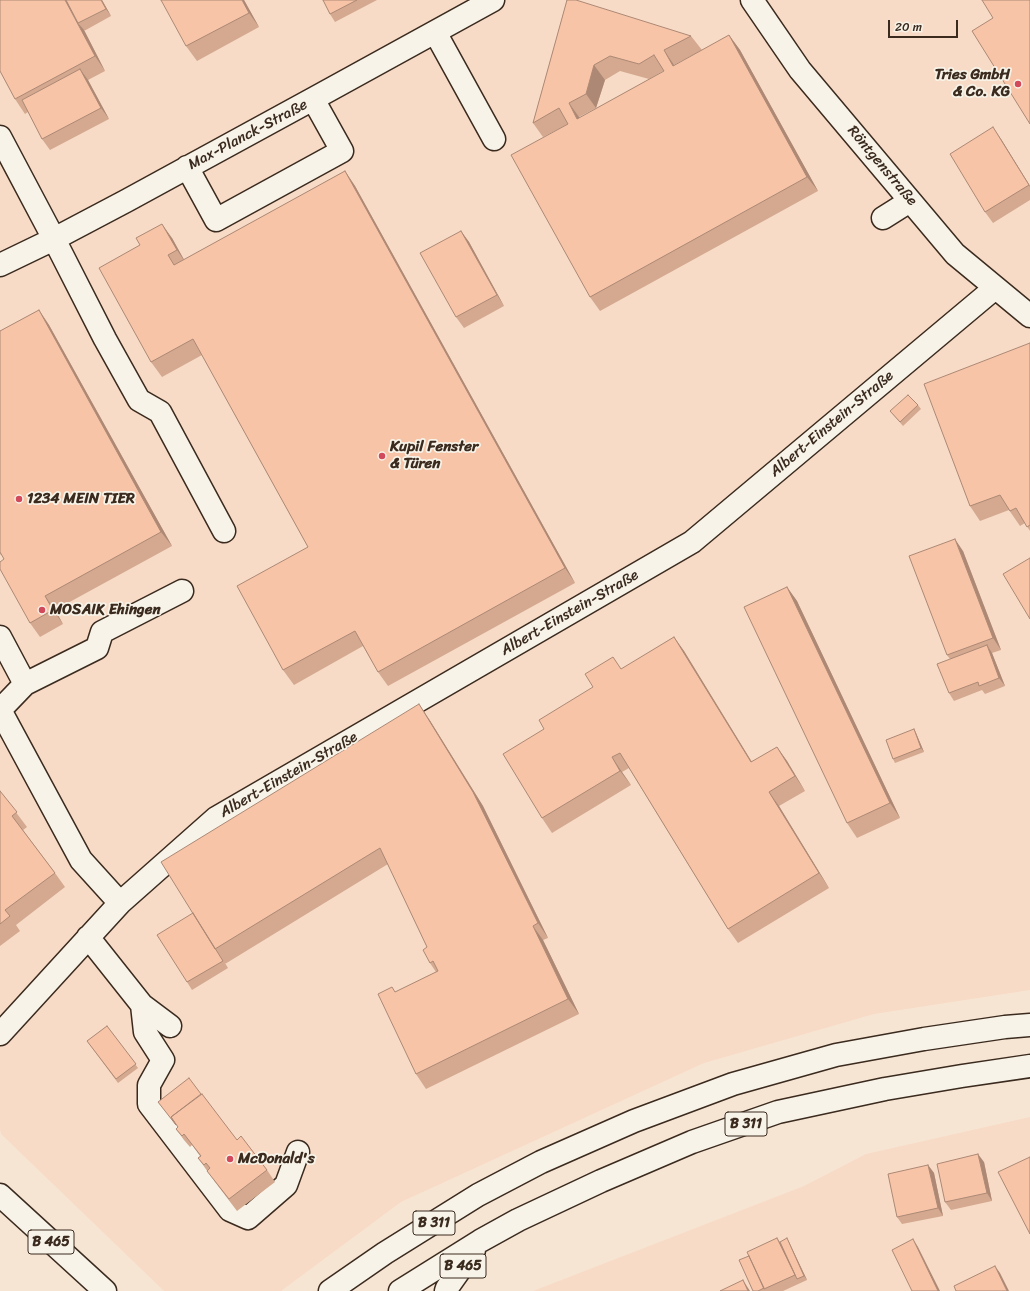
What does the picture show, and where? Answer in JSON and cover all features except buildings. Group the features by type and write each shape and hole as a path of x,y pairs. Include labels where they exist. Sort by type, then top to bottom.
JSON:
{"street":[{"name":"Max-Planck-Straße","path":"0,265 54,239 314,99 493,0"},
{"name":"Röntgenstraße","path":"752,0 800,70 955,254 1030,316"},
{"path":"435,32 494,139"},
{"path":"187,167 216,220 342,151 314,99"},
{"path":"0,137 105,339 139,400 160,412 224,531"},
{"path":"883,218 910,201"},
{"name":"Albert-Einstein-Straße","path":"0,1034 88,936 120,903 216,818 692,542 995,288"},
{"path":"120,903 81,860 0,710 25,684 97,648 102,632 182,591"},
{"path":"0,637 25,684"},
{"path":"88,936 142,1005 170,1026"},
{"path":"142,1005 145,1032 163,1060 148,1085 148,1104 230,1210 248,1218 286,1185 298,1152"},
{"name":"B 311","path":"330,1291 385,1252 478,1195 541,1162 634,1121 733,1084 836,1055 924,1039 1005,1027 1030,1025"},
{"name":"B 311","path":"400,1291 480,1241 518,1220 600,1181 692,1142 778,1112 885,1089 1030,1066"},
{"name":"B 465","path":"0,1195 105,1291"},
{"name":"B 465","path":"446,1291 480,1241"}],"shaded area":[{"path":"0,0 1030,0 1030,990 874,1014 704,1063 401,1202 281,1291 164,1291 1,1134 0,1129"},
{"path":"1030,1117 1030,1291 533,1291 804,1186 866,1154"}],"place":[{"name":"Tries GmbH & Co. KG","path":"1018,84"},
{"name":"Kupil Fenster & Türen","path":"382,456"},
{"name":"1234 MEIN TIER","path":"19,499"},
{"name":"MOSAIK Ehingen","path":"42,610"},
{"name":"McDonald's","path":"230,1159"}]}
